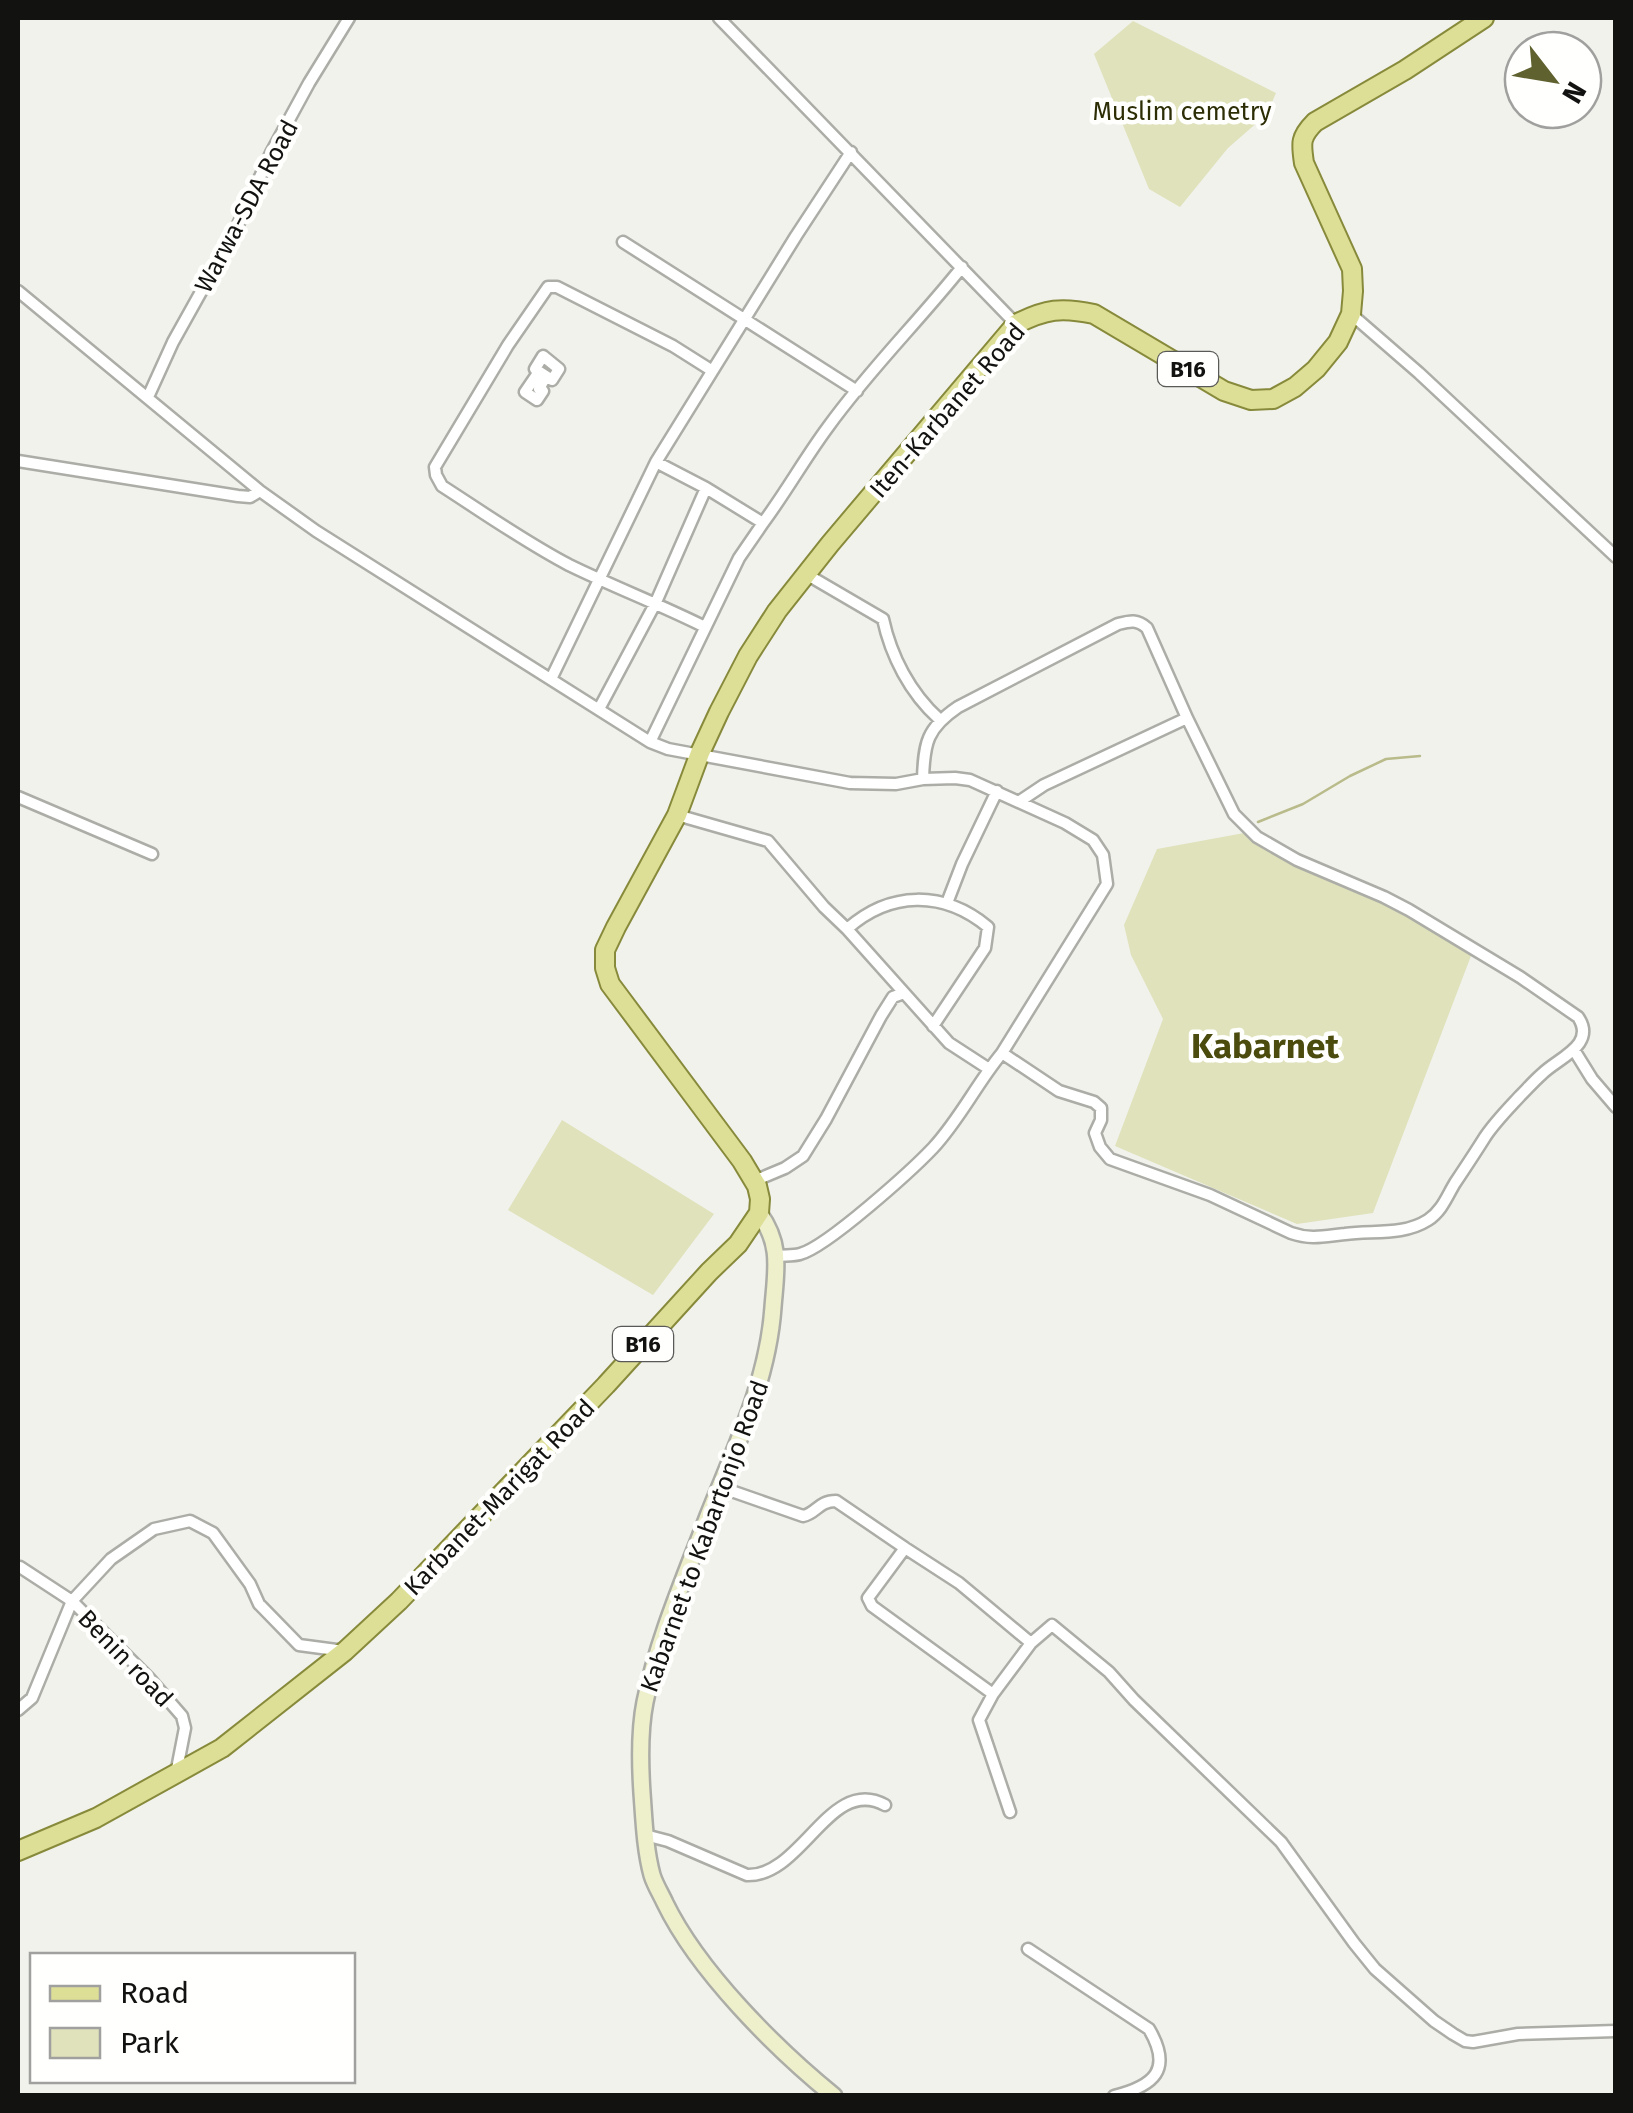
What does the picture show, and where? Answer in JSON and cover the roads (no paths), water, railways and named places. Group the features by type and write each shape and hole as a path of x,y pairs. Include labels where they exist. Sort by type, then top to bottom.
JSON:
{"main road":[{"path":"1351,314 1352,269 1304,164 1301,145 1305,132 1315,122 1484,18"},
{"name":"Iten-Karbanet Road","path":"700,754 748,656 777,612 1016,324 1058,309 1094,314 1224,392 1251,400 1273,398 1316,370 1338,342 1351,314"},
{"path":"700,754 678,815 616,927 606,950 605,968 610,984 742,1161 754,1181 759,1213"},
{"name":"Kabarnet to Kabartonjo Road","path":"759,1213 770,1229 777,1256 772,1324 760,1386 666,1624 644,1704 640,1740 645,1834 653,1878 692,1949 740,2006 834,2096"},
{"name":"Karbanet-Marigat Road","path":"18,1851 96,1818 222,1748 345,1651 399,1602 606,1385 738,1244 759,1213"}],"street":[{"name":"Warwa-SDA Road","path":"148,397 272,151 349,18"},
{"path":"719,18 1016,324"},
{"path":"551,679 656,462 851,152"},
{"path":"623,242 856,391"},
{"path":"650,742 739,558 828,426 962,266"},
{"path":"705,627 565,562 442,486 435,468 508,345 548,287 556,286 620,318 711,370"},
{"path":"20,298 148,397 260,491 316,531 650,742 668,749 850,783 896,784 923,778 970,780 1093,840 1103,856 1107,884 970,1100 934,1147 880,1197 822,1243 802,1254 777,1256"},
{"path":"1351,314 1616,558"},
{"path":"18,461 238,496 250,497 260,491"},
{"path":"656,462 764,524"},
{"path":"599,710 656,602 706,488"},
{"path":"806,574 883,619 888,644 898,663 925,706 939,719"},
{"path":"923,778 924,752 939,719 1118,624 1130,620 1141,623 1234,814 1257,837 1297,860 1409,910 1520,977 1583,1024 1583,1039 1543,1072 1488,1132 1446,1202 1427,1221 1375,1234 1346,1233 1326,1238 1305,1238 1210,1195 1110,1159 1094,1132 1101,1108 1050,1086 1002,1054"},
{"path":"1020,802 1044,785 1187,718"},
{"path":"947,903 997,791"},
{"path":"18,797 152,854"},
{"path":"678,815 768,841 949,1044 989,1069"},
{"path":"847,929 864,914 898,901 934,900 947,903 988,927 985,948 933,1026"},
{"path":"754,1181 804,1156 893,997 904,994"},
{"path":"1574,1050 1616,1107"},
{"path":"720,1487 803,1516 821,1503 836,1501 958,1583 1031,1642"},
{"path":"18,1710 32,1698 72,1600 111,1559 154,1528 190,1521 214,1534 250,1584 259,1604 299,1645 345,1651"},
{"path":"906,1548 869,1601 993,1694"},
{"name":"Benin road","path":"20,1567 72,1600 182,1716 186,1728 176,1774"},
{"path":"1010,1812 978,1720 1031,1642 1052,1625 1108,1672 1281,1842 1375,1969 1453,2034 1473,2042 1518,2034 1616,2031"},
{"path":"645,1834 748,1875 761,1876 790,1855 844,1804 858,1798 885,1805"},
{"path":"1028,1949 1149,2029 1159,2056 1157,2072 1143,2087 1114,2096"}],"waterway":[{"path":"1258,822 1303,804 1386,759 1420,756"}],"district":[{"name":"Kabarnet","path":"1265,1046"}],"park label":[{"name":"Muslim cemetry","path":"1182,111"}]}
